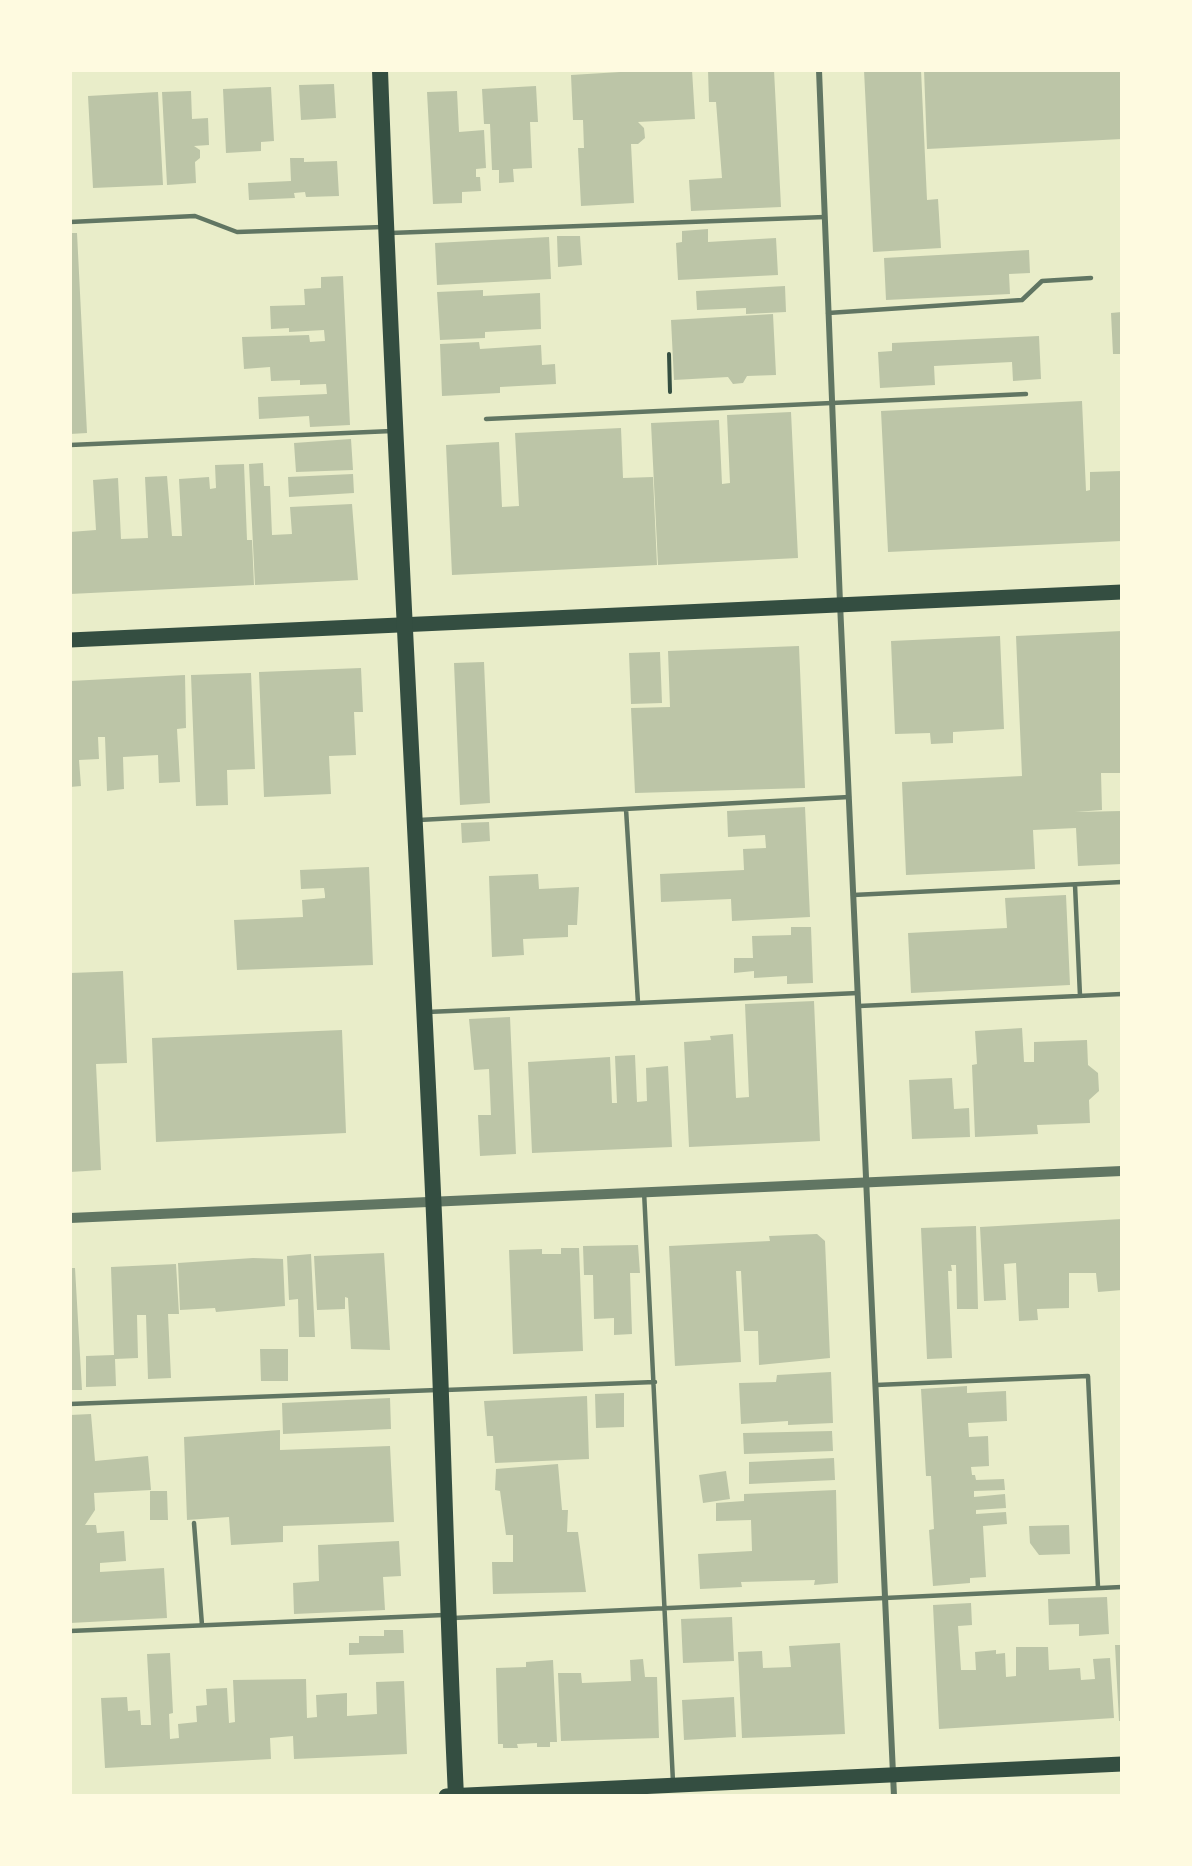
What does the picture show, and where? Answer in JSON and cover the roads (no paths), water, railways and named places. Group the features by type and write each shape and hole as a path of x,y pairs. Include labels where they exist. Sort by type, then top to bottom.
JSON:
{"highway":[{"path":"380,70 403,626 434,1202 447,1616 456,1795"}],"main road":[{"path":"70,640 403,626 840,603 1122,592"},
{"path":"446,1796 893,1773 1122,1764"}],"street":[{"path":"819,70 840,603 894,1796"},
{"path":"70,1218 1122,1171"}],"lane":[{"path":"70,222 195,216 237,232 387,230 825,217"},
{"path":"828,313 1022,300 1042,280 1091,278"},
{"path":"486,419 1026,394"},
{"path":"70,445 395,431"},
{"path":"413,820 849,797"},
{"path":"626,809 638,1003"},
{"path":"853,895 1122,882"},
{"path":"1075,885 1080,996"},
{"path":"424,1012 858,993"},
{"path":"859,1006 1122,994"},
{"path":"644,1191 673,1785"},
{"path":"876,1385 1088,1376 1098,1588"},
{"path":"70,1404 654,1382"},
{"path":"194,1523 202,1625"},
{"path":"70,1631 665,1608 1122,1587"}]}
